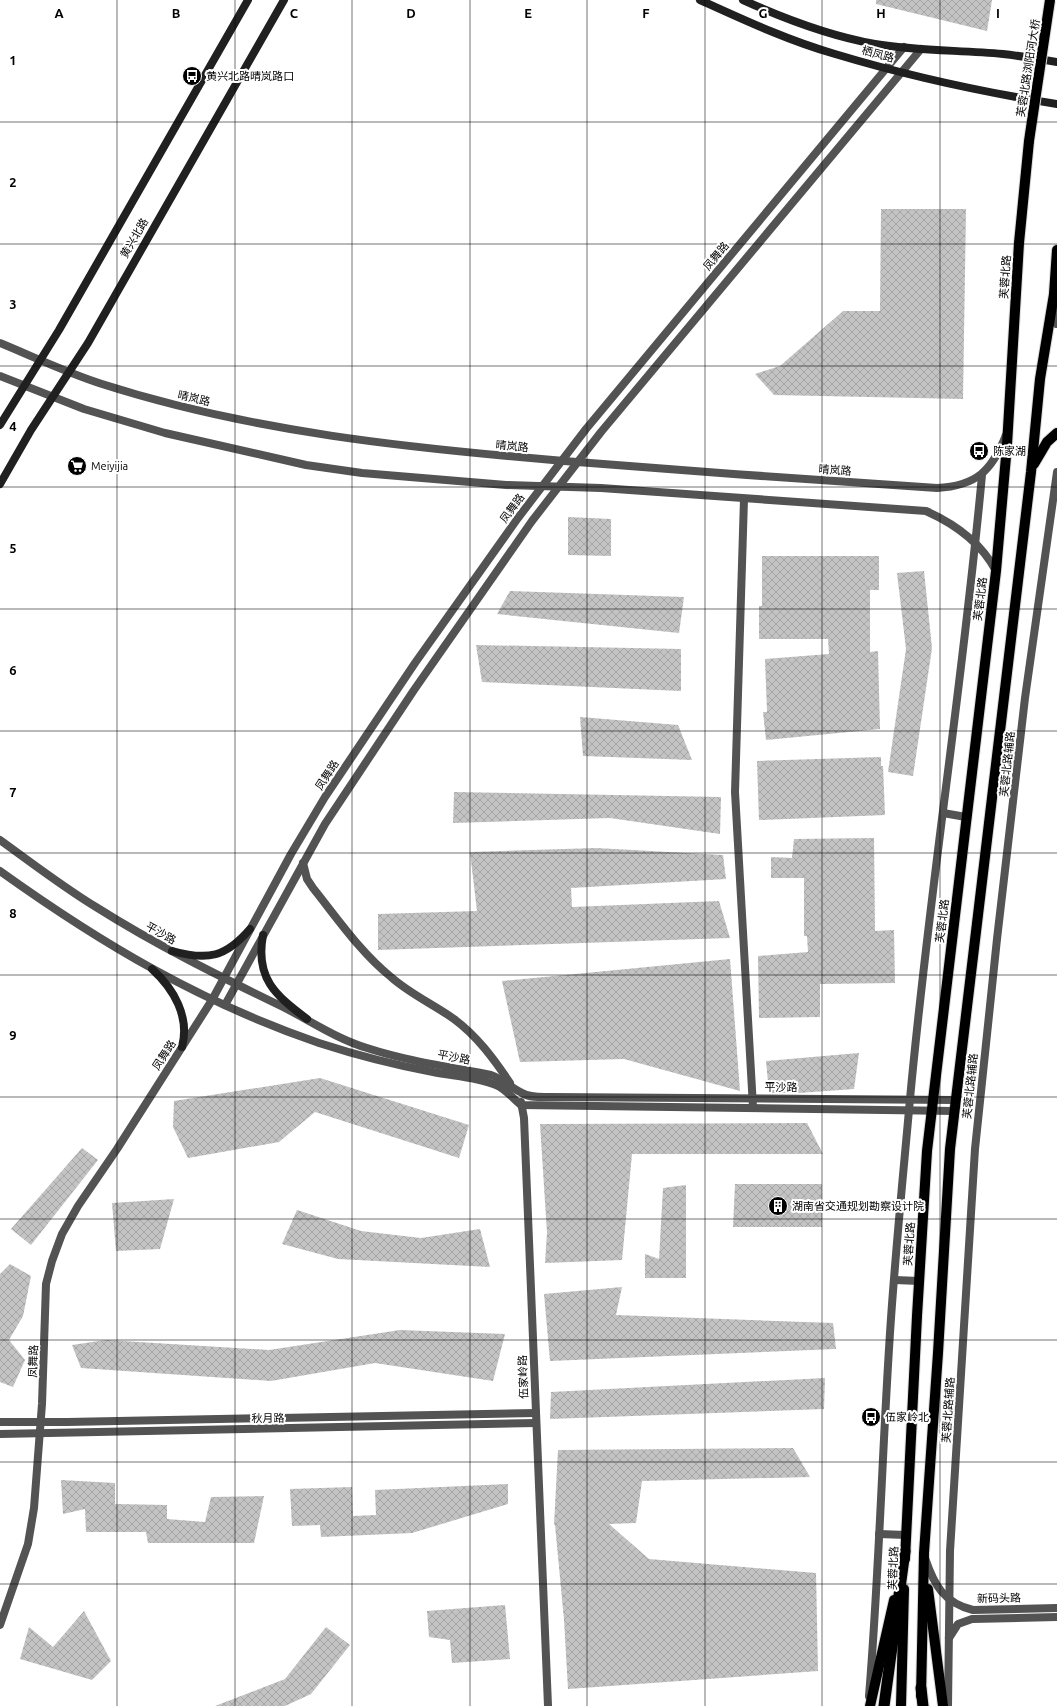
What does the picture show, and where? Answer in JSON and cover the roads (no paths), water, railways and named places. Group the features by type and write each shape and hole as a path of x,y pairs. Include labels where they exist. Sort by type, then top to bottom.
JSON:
{"highway":[{"path":"884,1706 905,1551"},
{"path":"921,1688 922,1706"}],"main road":[{"name":"黄兴北路","path":"0,425 40,360 248,0"},
{"name":"黄兴北路","path":"0,484 88,343 284,0"},
{"name":"栖凤路","path":"700,0 780,35 834,54 902,72 997,94 1057,104"},
{"name":"栖凤路","path":"743,0 794,21 839,36 904,47 1004,54 1057,62"},
{"name":"芙蓉北路浏阳河大桥","path":"1029,141 1050,0"},
{"name":"芙蓉北路","path":"901,1706 905,1551 927,1151 996,571 1019,243 1029,141"},
{"path":"921,1688 924,1553 950,1149 1004,681 1031,472 1040,379 1054,294 1057,250"},
{"path":"1031,472 1043,448 1057,433"},
{"path":"172,951 191,956 216,954 229,950 250,929"},
{"path":"263,935 261,962 268,982 281,999 307,1019"},
{"path":"152,969 168,986 182,1014 185,1036 182,1047"},
{"path":"869,1706 905,1551"},
{"path":"924,1553 943,1706"}],"street":[{"name":"凤舞路","path":"0,1625 28,1544 34,1508 41,1422 46,1284 52,1261 62,1234 78,1206 117,1149 212,1000 306,829 362,740 496,550 542,486 586,429 904,47"},
{"path":"225,1005 325,824 369,757 532,521 578,462 921,49"},
{"path":"1054,294 1057,324"},
{"name":"晴岚路","path":"0,343 100,384 166,403 268,425 362,441 561,461 937,488 952,487 967,483 982,475 992,465 1000,450 1007,430"},
{"path":"0,376 84,409 165,433 306,465 370,474 506,485 601,488 926,511 940,518 976,543 985,552 996,571"},
{"name":"芙蓉北路辅路","path":"948,1706 949,1600 975,1149 1025,698 1057,472"},
{"path":"869,1706 877,1594 891,1329 910,1099 976,543 982,475"},
{"path":"744,499 735,792 753,1107"},
{"path":"943,814 966,817"},
{"name":"平沙路","path":"0,840 90,904 172,951 307,1019 340,1038 366,1048 410,1059 491,1075 500,1078 520,1093 527,1095 551,1097 956,1100"},
{"name":"伍家岭路","path":"303,863 304,872 313,888 361,947 389,976 410,992 455,1020 478,1040 513,1087 521,1105 524,1118 548,1706"},
{"name":"平沙路","path":"0,871 76,924 152,969 212,1000 294,1034 365,1056 409,1067 496,1085 521,1105 546,1107 753,1107 954,1111"},
{"path":"895,1280 919,1281"},
{"name":"秋月路","path":"0,1422 536,1413"},
{"name":"秋月路","path":"0,1434 536,1423"},
{"path":"879,1534 906,1535"},
{"name":"新码头路","path":"924,1553 930,1572 937,1585 949,1600 960,1607 973,1610 1057,1608"},
{"name":"新码头路","path":"948,1640 953,1630 964,1620 1057,1617"}],"place":[{"name":"黄兴北路晴岚路口","path":"192,76"},
{"name":"陈家湖","path":"979,451"},
{"name":"Meiyijia","path":"77,466"},
{"name":"湖南省交通规划勘察设计院","path":"778,1206"},
{"name":"伍家岭北","path":"871,1417"}]}
